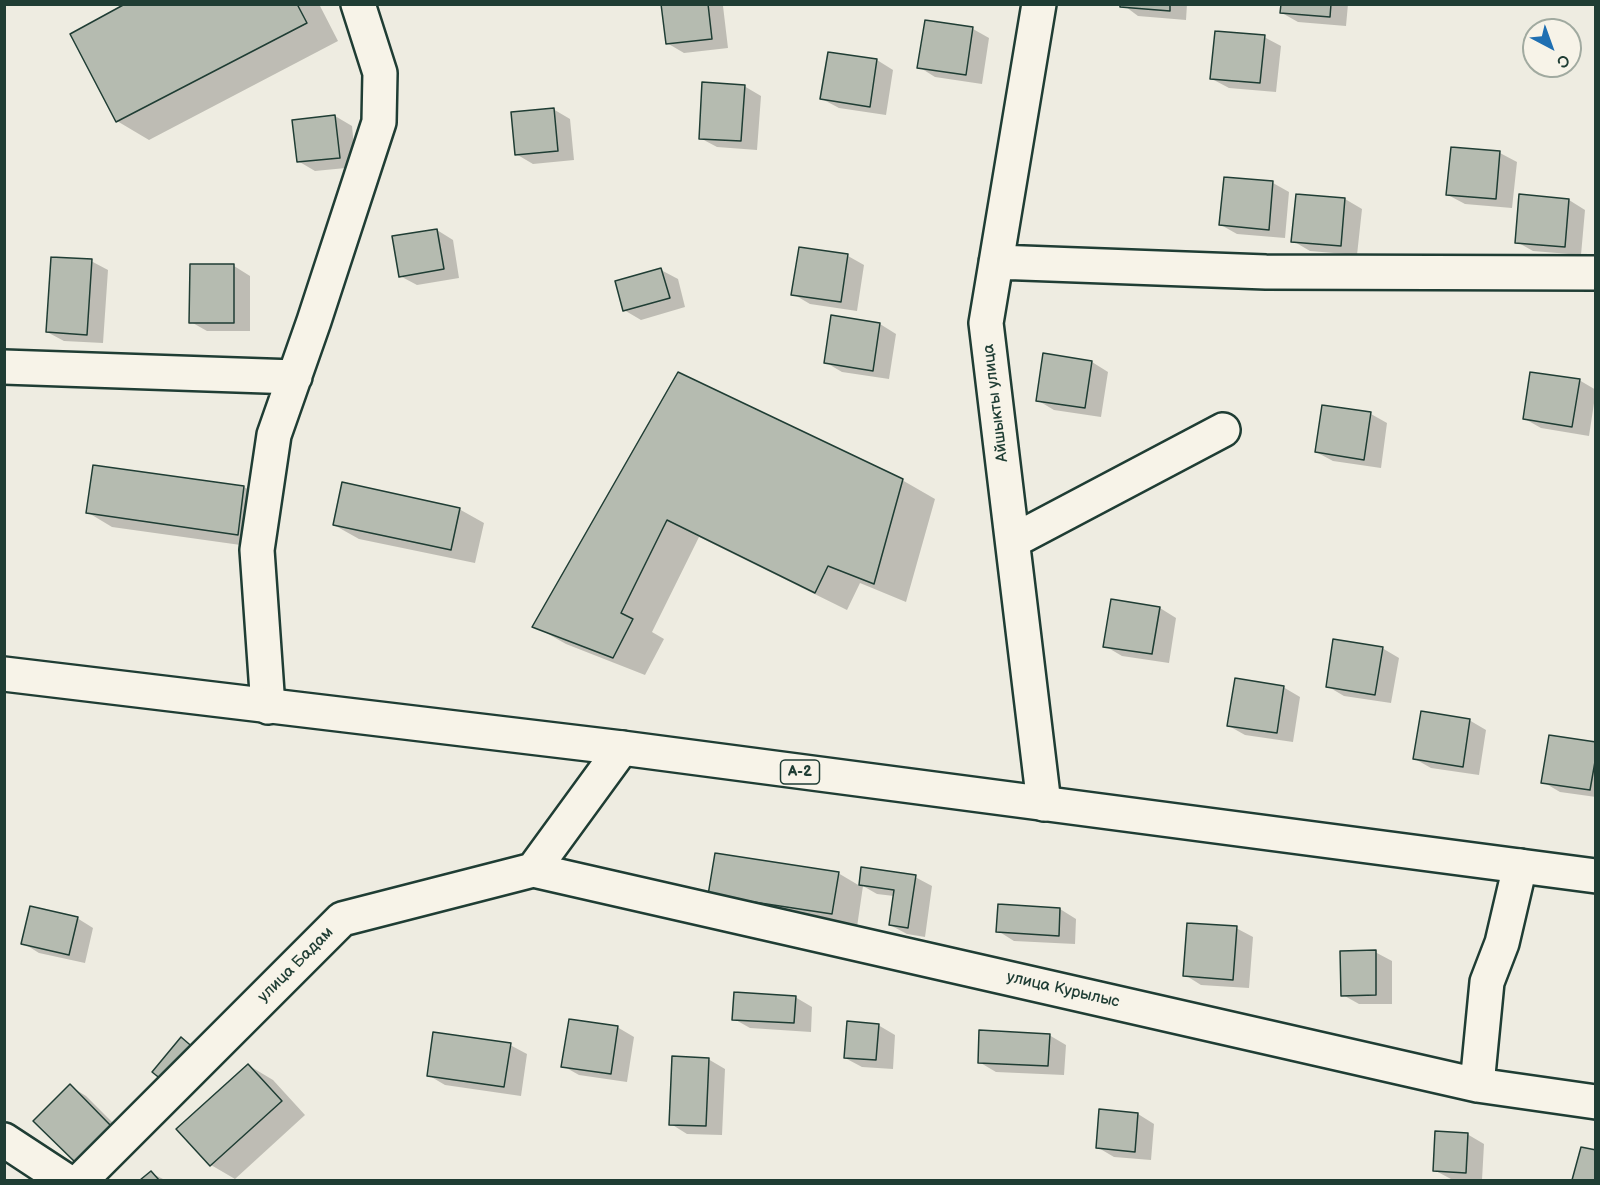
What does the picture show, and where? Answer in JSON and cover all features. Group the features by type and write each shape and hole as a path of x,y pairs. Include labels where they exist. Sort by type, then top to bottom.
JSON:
{"main road":[{"path":"268,707 257,550 274,435 379,122 380,73 358,4"},
{"name":"Айшыкты улица","path":"1039,4 986,323 1044,804"},
{"path":"996,262 1266,272 1596,273"},
{"path":"4,368 295,377"},
{"path":"1012,541 1222,430"},
{"name":"A-2","path":"4,674 622,748 1596,876"},
{"path":"533,870 622,748"},
{"path":"1477,1084 1486,982 1502,943 1520,866"},
{"name":"улица Курылыс","path":"533,870 1477,1084 1596,1102"},
{"name":"улица Бадам","path":"81,1180 342,920 533,870"},
{"path":"4,1140 65,1180"}],"building":[{"path":"125,4 297,4 307,23 116,122 70,34"},
{"path":"661,4 708,4 712,39 666,44"},
{"path":"1120,4 1170,4 1170,11 1120,7"},
{"path":"1281,4 1331,4 1330,17 1280,13"},
{"path":"925,20 973,27 966,75 917,68"},
{"path":"1215,31 1265,35 1260,83 1210,79"},
{"path":"828,52 877,59 870,107 820,99"},
{"path":"702,82 745,85 741,141 699,139"},
{"path":"554,108 558,151 515,155 511,112"},
{"path":"335,115 340,158 297,162 292,120"},
{"path":"1451,147 1500,151 1496,199 1446,195"},
{"path":"1224,177 1273,181 1269,230 1219,225"},
{"path":"1296,194 1345,198 1341,246 1291,242"},
{"path":"1519,194 1569,199 1565,247 1515,243"},
{"path":"437,229 444,269 399,277 392,236"},
{"path":"799,247 848,254 841,302 791,295"},
{"path":"51,257 92,259 87,335 46,332"},
{"path":"190,264 234,264 234,323 189,323"},
{"path":"661,268 670,298 623,311 615,281"},
{"path":"831,315 880,323 873,371 824,363"},
{"path":"1043,353 1092,361 1085,408 1036,401"},
{"path":"678,372 903,479 874,584 828,566 815,593 667,520 621,613 633,619 613,658 532,627"},
{"path":"1530,372 1580,379 1572,427 1523,419"},
{"path":"1322,405 1371,412 1364,460 1315,452"},
{"path":"93,465 244,486 238,535 86,513"},
{"path":"342,482 460,508 451,550 333,525"},
{"path":"1111,599 1160,607 1152,654 1103,647"},
{"path":"1333,639 1383,647 1375,695 1326,687"},
{"path":"1235,678 1284,686 1277,733 1227,726"},
{"path":"1421,711 1470,719 1463,767 1413,759"},
{"path":"1549,735 1596,742 1590,790 1541,783"},
{"path":"715,853 839,872 832,914 708,895"},
{"path":"861,867 916,875 908,928 889,925 894,890 859,885"},
{"path":"998,904 1060,908 1059,936 996,932"},
{"path":"30,906 78,917 69,955 21,944"},
{"path":"1187,923 1237,926 1233,980 1183,976"},
{"path":"1376,950 1376,995 1341,996 1340,951"},
{"path":"734,992 796,996 794,1023 732,1020"},
{"path":"569,1019 618,1026 611,1074 561,1067"},
{"path":"847,1021 879,1024 876,1060 844,1058"},
{"path":"979,1030 1050,1034 1048,1066 978,1063"},
{"path":"433,1032 511,1043 504,1087 427,1076"},
{"path":"181,1037 196,1050 167,1084 152,1072"},
{"path":"672,1056 709,1058 706,1126 669,1125"},
{"path":"248,1064 282,1101 210,1166 176,1129"},
{"path":"70,1084 113,1128 77,1164 33,1121"},
{"path":"1099,1109 1138,1113 1135,1152 1096,1148"},
{"path":"1435,1131 1468,1133 1466,1173 1433,1171"},
{"path":"1581,1147 1596,1150 1596,1180 1572,1180"},
{"path":"151,1171 159,1180 140,1180"}]}
